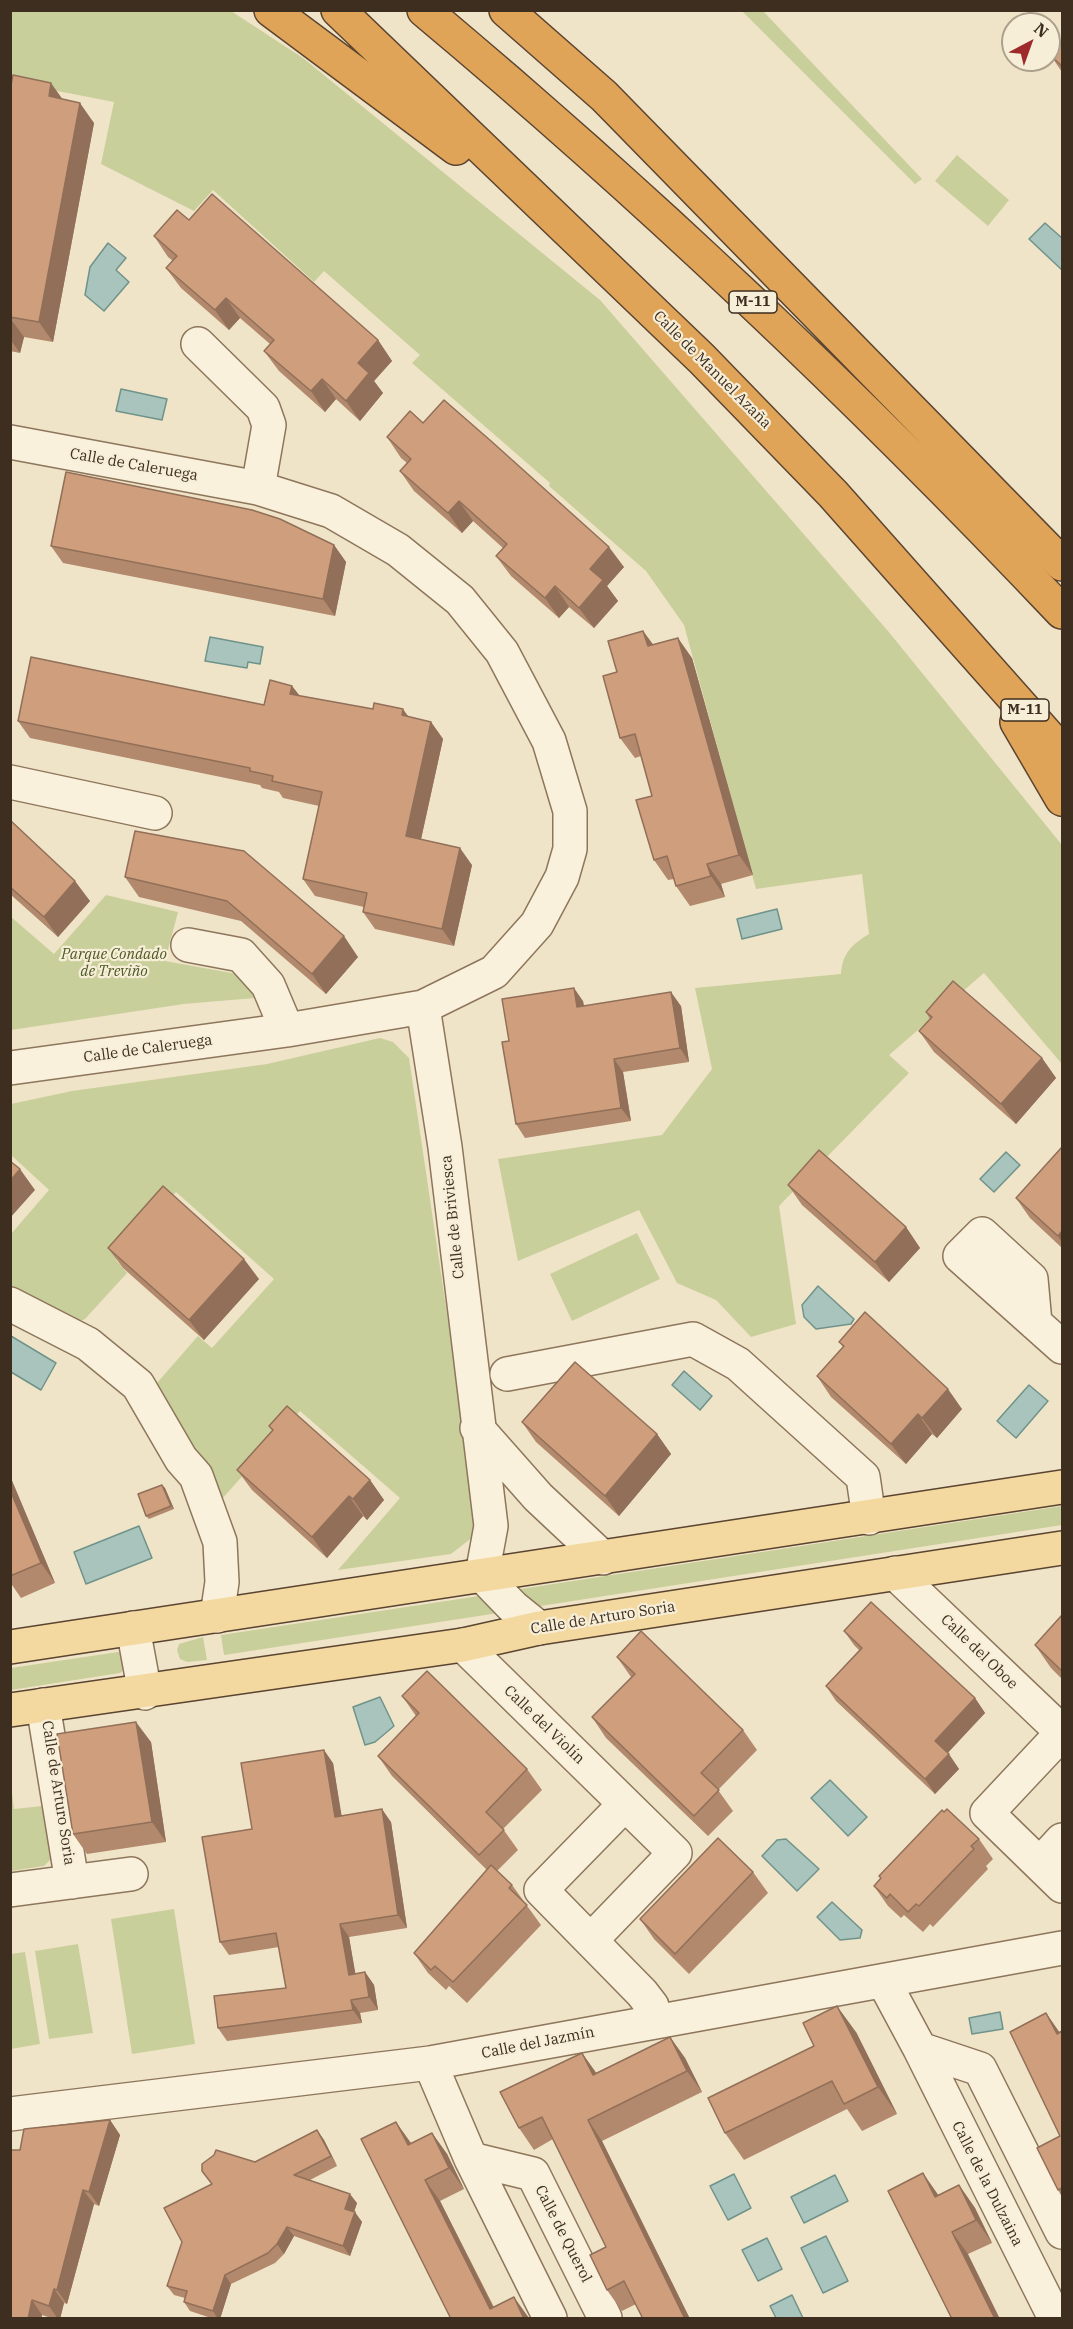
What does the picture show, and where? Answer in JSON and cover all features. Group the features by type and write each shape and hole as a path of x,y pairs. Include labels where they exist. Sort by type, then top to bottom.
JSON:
{"highway":[{"path":"271,10 591,252"},
{"name":"Calle de Manuel Azaña","path":"338,10 702,359 833,494 1062,752"},
{"name":"M-11","path":"424,10 509,81 653,209 815,360 930,473 1062,612"},
{"path":"506,10 717,231 782,306 815,360"},
{"path":"531,34 604,96 1062,564"},
{"path":"987,667 1062,799"}],"main road":[{"path":"10,1647 1062,1487"},
{"name":"Calle de Arturo Soria","path":"10,1710 145,1693 463,1645 539,1628 1062,1548"}],"street":[{"path":"198,344 263,408 269,425 258,488"},
{"name":"Calle de Caleruega","path":"10,442 258,488 331,511 398,550 460,600 502,652 549,741 570,811 570,849 562,877 537,924 494,972 423,1006 287,1030 10,1068"},
{"path":"10,782 155,813"},
{"path":"188,945 241,955 268,985 287,1030"},
{"name":"Calle de Briviesca","path":"423,1006 445,1147 477,1428 491,1526 482,1575"},
{"path":"10,1304 88,1344 138,1385 181,1459 196,1476 220,1542 222,1582 217,1616"},
{"path":"1035,1323 1062,1347"},
{"path":"507,1374 693,1339 738,1364 863,1477 869,1518"},
{"path":"477,1428 538,1497 603,1558"},
{"path":"491,1526 505,1510 519,1500 538,1497"},
{"name":"Calle del Oboe","path":"895,1573 1062,1733 987,1813 1051,1875 1062,1840"},
{"path":"482,1575 513,1607 539,1628"},
{"path":"133,1628 145,1693"},
{"name":"Calle del Violín","path":"463,1645 675,1853 592,1939"},
{"name":"Calle de Arturo Soria","path":"43,1706 72,1882"},
{"path":"625,1804 541,1890 592,1939 652,2006 655,2021"},
{"path":"10,1890 130,1874"},
{"name":"Calle del Jazmín","path":"10,2114 430,2063 1062,1948"},
{"name":"Calle de la Dulzaina","path":"884,1982 1055,2319"},
{"path":"920,2049 980,2069 1062,2232"},
{"path":"430,2063 471,2159 550,2319"},
{"name":"Calle de Querol","path":"471,2159 533,2175 605,2319"}],"green space":[{"path":"10,11 231,11 303,58 600,300 888,631 1062,845 1062,1064 984,973 889,1055 909,1073 779,1206 796,1324 751,1337 716,1300 677,1283 639,1210 518,1261 498,1159 662,1135 712,1069 695,988 841,974 843,961 849,950 869,934 862,874 756,889 684,625 646,571 549,486 550,483 412,363 420,355 324,271 314,282 213,190 194,211 101,164 114,102 11,82"},
{"path":"742,11 763,11 922,179 915,184"},
{"path":"957,155 1009,200 988,226 935,181"},
{"name":"Parque Condado de Treviño","path":"106,895 178,912 165,961 237,974 267,997 184,1004 11,1030 10,916 54,954"},
{"path":"380,1038 393,1042 409,1058 478,1522 473,1537 451,1554 338,1570 400,1498 300,1411 222,1499 215,1493 155,1391 156,1384 198,1336 212,1348 274,1279 176,1192 116,1260 127,1273 85,1319 75,1323 11,1294 11,1234 49,1190 11,1155 11,1104 72,1091 267,1064"},
{"path":"637,1233 660,1279 572,1321 550,1274"},
{"path":"1062,1506 1062,1525 534,1607 514,1590"},
{"path":"479,1596 505,1612 224,1655 221,1635"},
{"path":"203,1637 207,1660 187,1662 180,1659 177,1650 179,1644"},
{"path":"123,1653 125,1669 120,1673 11,1690 11,1668"},
{"path":"11,1785 14,1809 42,1806 51,1859 44,1866 11,1871"},
{"path":"174,1909 195,2044 132,2054 111,1919"},
{"path":"78,1944 93,2033 49,2039 35,1951"},
{"path":"25,1952 40,2044 11,2049 11,1954"}],"water":[{"path":"1045,223 1062,238 1062,270 1029,239"},
{"path":"108,243 126,258 116,270 129,282 104,311 85,295 90,267"},
{"path":"121,389 167,399 162,420 116,411"},
{"path":"210,637 263,647 260,664 248,662 247,668 205,661"},
{"path":"777,909 782,929 742,939 737,919"},
{"path":"1006,1152 1020,1165 994,1192 980,1179"},
{"path":"818,1286 854,1319 851,1324 816,1329 804,1317 802,1305"},
{"path":"11,1336 56,1363 41,1390 11,1372"},
{"path":"684,1371 712,1396 700,1410 672,1385"},
{"path":"1029,1385 1048,1401 1016,1438 997,1421"},
{"path":"139,1526 152,1558 86,1584 74,1552"},
{"path":"380,1697 394,1726 375,1742 365,1745 353,1707"},
{"path":"830,1780 867,1817 848,1836 811,1798"},
{"path":"786,1839 819,1869 797,1891 762,1856 777,1840"},
{"path":"832,1902 862,1930 860,1938 840,1940 817,1917"},
{"path":"1000,2012 1003,2029 972,2034 969,2018"},
{"path":"734,2174 751,2208 728,2220 710,2186"},
{"path":"835,2175 848,2201 804,2223 791,2197"},
{"path":"826,2236 848,2281 823,2293 801,2248"},
{"path":"767,2238 782,2269 758,2281 742,2250"},
{"path":"792,2295 803,2318 776,2318 770,2306"}],"building":[{"path":"1062,42 1062,66 1061,65"},
{"path":"13,75 51,83 49,96 80,103 39,322 10,317 10,90"},
{"path":"212,194 378,340 358,363 369,373 346,401 322,379 311,391 264,351 274,340 226,298 215,310 166,268 177,256 154,236 177,210 189,220"},
{"path":"444,400 609,547 590,569 603,580 579,608 555,586 545,598 496,556 507,544 459,501 448,513 400,471 411,459 387,437 410,411 423,423"},
{"path":"66,472 252,510 280,519 334,545 323,599 51,546"},
{"path":"643,631 648,646 678,638 739,855 707,864 711,876 676,886 667,856 654,860 636,800 652,796 635,734 620,738 603,676 617,672 608,641"},
{"path":"31,657 264,705 270,680 292,686 290,694 373,709 374,703 403,709 402,715 431,722 406,836 460,848 442,929 363,912 367,893 303,879 322,792 272,781 273,776 250,771 250,768 18,721"},
{"path":"10,820 75,881 44,917 10,887"},
{"path":"135,831 244,851 344,936 312,974 227,901 125,877"},
{"path":"953,981 1042,1058 1001,1104 919,1031 932,1017 926,1012"},
{"path":"574,988 577,1007 671,992 680,1048 614,1059 621,1108 516,1124 502,1042 509,1041 502,999"},
{"path":"1062,1147 1062,1231 1058,1236 1016,1198"},
{"path":"819,1150 906,1227 875,1262 788,1185"},
{"path":"10,1161 20,1169 10,1181"},
{"path":"163,1186 244,1259 189,1320 108,1248"},
{"path":"865,1312 948,1389 922,1418 918,1414 891,1444 817,1376 844,1346 839,1342"},
{"path":"575,1362 657,1434 605,1496 522,1422"},
{"path":"287,1406 370,1480 353,1499 349,1496 312,1537 237,1470 273,1430 269,1426"},
{"path":"162,1485 171,1506 146,1516 138,1494"},
{"path":"10,1490 41,1563 10,1576"},
{"path":"871,1602 975,1698 935,1741 949,1754 925,1779 826,1686 862,1648 844,1631"},
{"path":"1062,1615 1062,1671 1035,1645"},
{"path":"641,1631 743,1730 701,1773 719,1790 694,1816 592,1717 635,1674 617,1657"},
{"path":"427,1671 527,1769 486,1812 504,1830 479,1855 378,1756 419,1713 402,1696"},
{"path":"136,1722 152,1822 73,1834 57,1734"},
{"path":"324,1750 335,1817 382,1809 398,1915 340,1924 349,1975 365,1972 369,1997 351,2000 353,2010 218,2028 214,1996 286,1988 276,1933 220,1942 202,1837 252,1829 241,1763"},
{"path":"947,1809 979,1839 971,1846 974,1849 919,1906 916,1904 908,1912 890,1894 887,1898 874,1886 881,1878 879,1876 942,1810 944,1812"},
{"path":"718,1838 753,1872 675,1954 640,1919"},
{"path":"491,1865 512,1885 509,1888 527,1905 453,1982 435,1966 431,1970 414,1953"},
{"path":"837,2006 878,2087 844,2104 832,2081 725,2133 708,2098 814,2046 803,2023"},
{"path":"1046,2013 1057,2034 1062,2031 1062,2188 1058,2190 1037,2148 1060,2136 1010,2032"},
{"path":"670,2037 687,2071 588,2120 685,2319 643,2319 624,2281 607,2290 590,2255 606,2247 542,2117 519,2128 500,2092 582,2053 593,2075"},
{"path":"110,2120 89,2192 83,2190 57,2290 54,2289 49,2306 32,2300 28,2319 10,2319 10,2150 20,2150 24,2129"},
{"path":"396,2122 408,2145 432,2133 449,2168 425,2180 490,2309 514,2297 524,2319 451,2319 361,2139"},
{"path":"317,2130 331,2156 294,2175 350,2194 345,2209 355,2212 343,2246 287,2227 277,2244 268,2253 225,2275 213,2311 184,2302 187,2291 167,2286 182,2242 164,2208 212,2184 202,2171 202,2164 214,2155 216,2150 255,2162"},
{"path":"923,2173 935,2197 959,2185 976,2220 952,2232 995,2319 952,2319 888,2191"}]}
